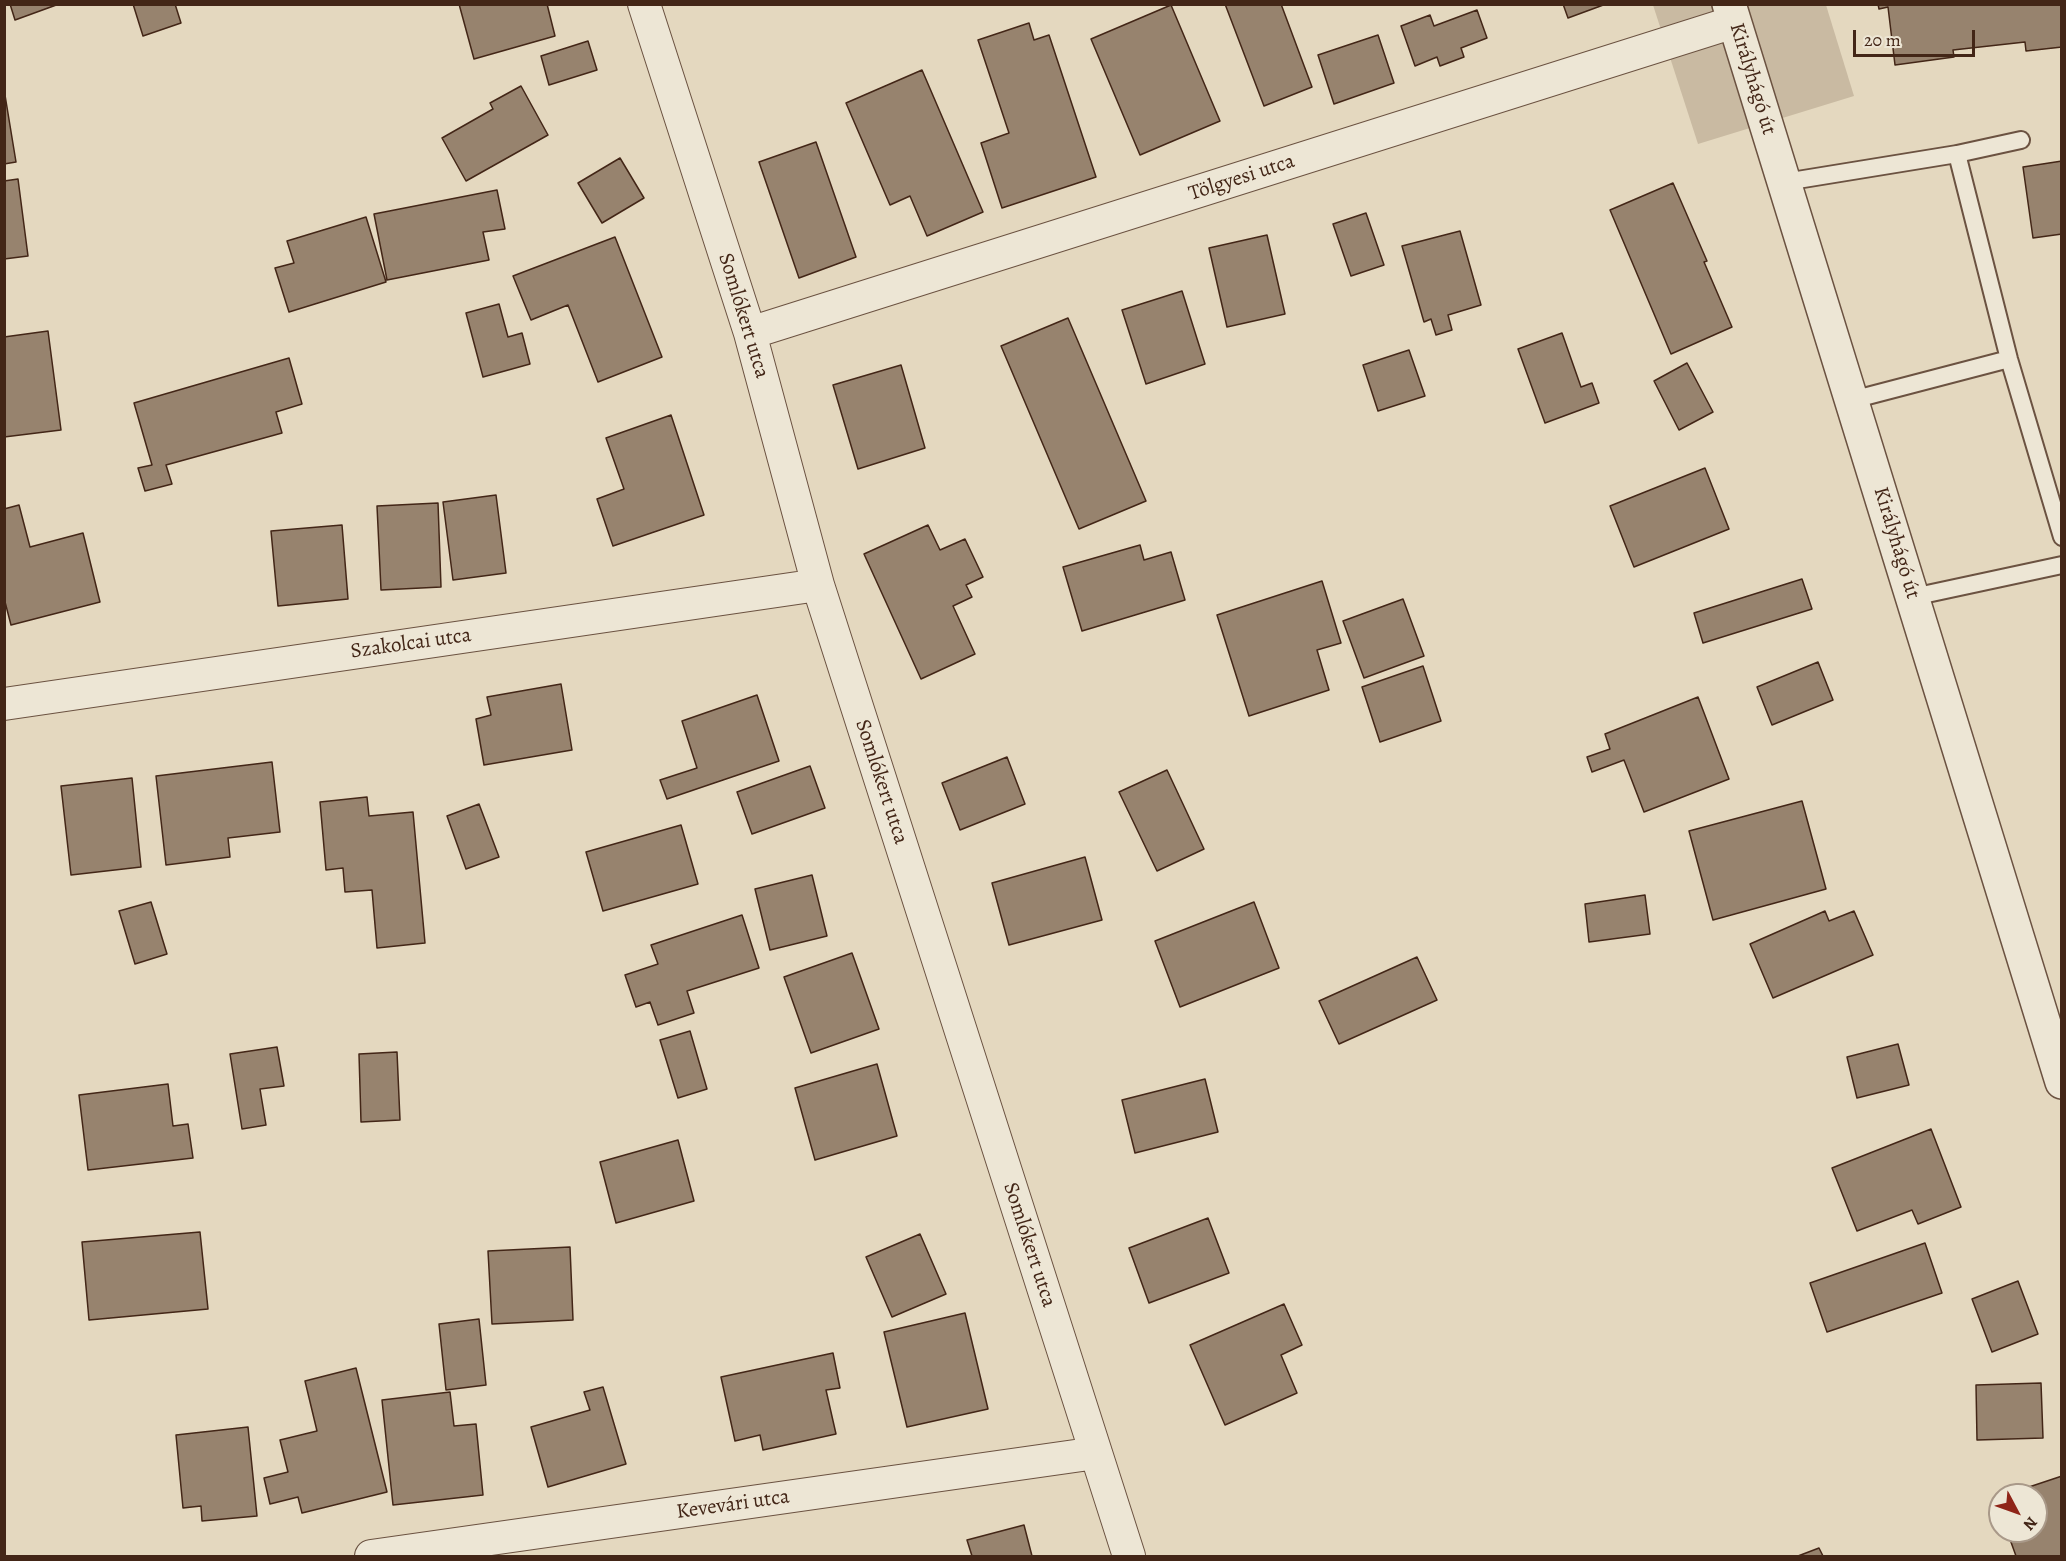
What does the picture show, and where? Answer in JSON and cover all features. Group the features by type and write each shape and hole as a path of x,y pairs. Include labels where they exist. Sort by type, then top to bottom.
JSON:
{"street":[{"name":"Somlókert utca","path":"644,4 750,333 818,585 1130,1557"},
{"name":"Tölgyesi utca","path":"750,333 1732,13"},
{"name":"Királyhágó út","path":"1732,13 2061,1082"},
{"name":"Szakolcai utca","path":"4,704 818,585"},
{"name":"Kevevári utca","path":"370,1557 1096,1453"}],"lane":[{"path":"1785,182 1957,154 2021,140"},
{"path":"1957,154 2009,359 2061,537"},
{"path":"1852,400 2009,359"},
{"path":"1913,597 2061,565"}],"shaded area":[{"path":"1653,5 1826,5 1854,96 1698,144"}],"building":[{"path":"10,4 59,4 15,20"},
{"path":"133,4 175,4 181,23 143,36"},
{"path":"459,4 547,4 555,36 474,59"},
{"path":"1225,4 1281,4 1312,87 1264,106"},
{"path":"1563,4 1606,4 1568,18"},
{"path":"1878,4 2062,4 2062,47 2026,51 2025,42 1953,50 1954,57 1895,65 1888,7 1879,9"},
{"path":"1171,5 1220,121 1140,155 1091,39"},
{"path":"1477,10 1487,38 1461,48 1464,57 1440,66 1437,57 1415,66 1401,26 1430,15 1434,26"},
{"path":"1029,23 1034,40 1049,35 1096,177 1002,208 981,143 1009,133 978,40"},
{"path":"1378,35 1394,83 1334,104 1318,55"},
{"path":"588,41 597,70 549,85 541,56"},
{"path":"922,70 983,212 927,236 910,196 890,205 846,103"},
{"path":"521,86 548,135 466,181 442,138 493,109 490,103"},
{"path":"4,89 16,162 4,164"},
{"path":"816,142 856,257 799,278 759,162"},
{"path":"620,158 644,198 602,223 578,183"},
{"path":"2062,161 2062,234 2033,238 2023,167"},
{"path":"18,179 28,256 4,259 4,181"},
{"path":"1673,183 1707,261 1704,262 1732,327 1671,354 1610,210"},
{"path":"497,190 505,229 483,232 489,260 387,280 374,214"},
{"path":"1366,213 1384,265 1351,276 1333,224"},
{"path":"366,217 386,282 289,312 275,268 294,263 287,241"},
{"path":"1460,231 1481,305 1448,315 1452,330 1436,335 1431,319 1424,322 1402,246"},
{"path":"1267,235 1285,314 1227,327 1209,248"},
{"path":"615,237 662,357 598,382 568,305 531,320 513,276"},
{"path":"1182,291 1205,364 1146,384 1122,310"},
{"path":"499,304 508,337 522,333 530,364 483,377 466,313"},
{"path":"1068,318 1146,501 1079,529 1001,346"},
{"path":"48,331 61,430 4,437 4,337"},
{"path":"1562,333 1581,387 1592,383 1599,403 1545,423 1518,349"},
{"path":"1409,350 1425,396 1378,411 1363,365"},
{"path":"289,358 302,404 276,412 282,433 166,465 172,484 145,491 138,468 152,465 134,403"},
{"path":"1687,363 1713,412 1679,430 1654,381"},
{"path":"901,365 925,448 858,469 833,385"},
{"path":"671,415 704,515 613,546 597,499 624,489 606,438"},
{"path":"1705,468 1729,529 1634,567 1610,506"},
{"path":"496,495 506,573 453,580 443,502"},
{"path":"438,503 441,587 381,590 377,506"},
{"path":"19,505 30,547 83,533 100,602 11,625 4,598 4,509"},
{"path":"342,525 348,599 278,606 271,531"},
{"path":"928,525 940,550 965,539 983,577 966,585 972,597 953,606 975,654 921,679 864,554"},
{"path":"1140,545 1144,560 1171,552 1185,600 1082,631 1063,567"},
{"path":"1802,579 1812,609 1703,643 1694,613"},
{"path":"1322,581 1341,643 1317,650 1329,690 1249,716 1217,615"},
{"path":"1403,599 1424,656 1364,678 1343,621"},
{"path":"1818,662 1833,700 1772,725 1757,687"},
{"path":"1423,666 1441,721 1380,742 1362,687"},
{"path":"561,684 572,750 484,765 476,719 491,715 487,697"},
{"path":"757,695 779,761 667,799 660,780 697,768 682,721"},
{"path":"1698,697 1729,779 1644,812 1624,760 1592,772 1587,757 1610,749 1605,734"},
{"path":"1007,757 1025,804 960,830 942,783"},
{"path":"272,762 280,832 228,838 230,857 166,865 156,776"},
{"path":"810,766 825,808 752,834 737,792"},
{"path":"1167,770 1204,849 1157,871 1119,792"},
{"path":"132,778 141,867 71,875 61,786"},
{"path":"367,797 369,816 413,812 425,943 377,948 372,890 345,892 343,868 326,870 320,802"},
{"path":"1802,801 1826,889 1713,920 1689,831"},
{"path":"479,804 499,857 466,869 447,816"},
{"path":"681,825 698,884 603,911 586,852"},
{"path":"1085,857 1102,920 1009,945 992,883"},
{"path":"812,875 827,936 770,950 755,889"},
{"path":"1645,895 1650,934 1589,942 1585,904"},
{"path":"151,902 167,954 135,964 119,911"},
{"path":"1254,902 1279,968 1180,1007 1155,941"},
{"path":"1825,911 1829,921 1854,911 1873,955 1773,998 1750,944"},
{"path":"742,915 759,968 687,991 694,1013 658,1025 650,1002 636,1007 625,975 658,964 651,945"},
{"path":"852,953 879,1029 811,1053 784,977"},
{"path":"1417,957 1437,1000 1339,1044 1319,1001"},
{"path":"690,1031 707,1089 678,1098 660,1040"},
{"path":"1898,1044 1909,1085 1857,1098 1847,1057"},
{"path":"277,1047 284,1086 260,1089 266,1125 242,1129 230,1054"},
{"path":"397,1052 400,1120 361,1122 359,1054"},
{"path":"877,1064 897,1136 815,1160 795,1088"},
{"path":"1205,1079 1218,1132 1135,1153 1122,1100"},
{"path":"168,1084 173,1126 188,1124 193,1158 88,1170 79,1095"},
{"path":"1931,1129 1961,1207 1918,1224 1912,1210 1857,1231 1832,1168"},
{"path":"678,1140 694,1201 616,1223 600,1162"},
{"path":"1208,1218 1229,1273 1149,1303 1129,1248"},
{"path":"200,1232 208,1309 89,1320 82,1242"},
{"path":"920,1234 946,1294 892,1317 866,1257"},
{"path":"1925,1243 1942,1293 1827,1332 1810,1283"},
{"path":"570,1247 573,1320 492,1324 488,1251"},
{"path":"2018,1281 2038,1334 1992,1352 1972,1299"},
{"path":"1284,1304 1302,1345 1281,1355 1297,1393 1225,1425 1190,1345"},
{"path":"965,1313 988,1409 907,1427 884,1332"},
{"path":"479,1319 486,1385 446,1390 439,1324"},
{"path":"833,1353 840,1388 826,1390 836,1434 763,1450 760,1435 735,1441 721,1377"},
{"path":"356,1368 387,1492 302,1513 298,1497 270,1504 264,1478 288,1472 280,1440 317,1431 305,1381"},
{"path":"2041,1383 2043,1438 1977,1440 1976,1385"},
{"path":"603,1387 626,1464 548,1487 531,1427 590,1410 584,1392"},
{"path":"450,1392 454,1426 476,1424 483,1495 393,1505 382,1400"},
{"path":"248,1427 257,1516 202,1521 201,1506 183,1508 176,1435"},
{"path":"2062,1476 2062,1556 2016,1556 2011,1543 2048,1543 2048,1483 2041,1483"},
{"path":"1024,1525 1032,1556 972,1556 967,1540"},
{"path":"1819,1548 1823,1556 1798,1556"}]}
